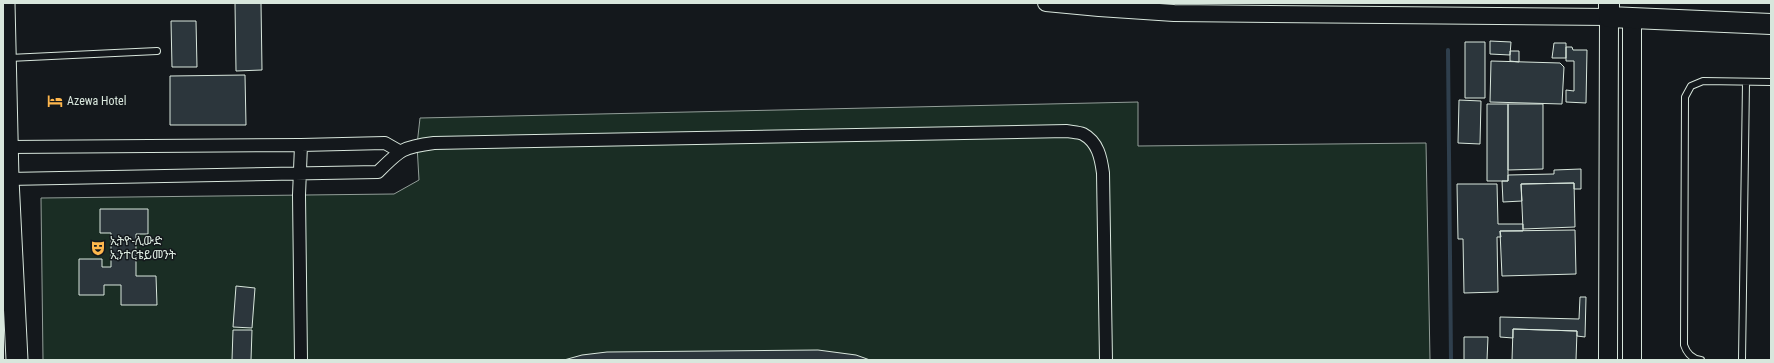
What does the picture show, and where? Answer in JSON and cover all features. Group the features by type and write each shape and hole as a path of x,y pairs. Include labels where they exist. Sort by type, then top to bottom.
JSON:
{"highway":[{"path":"4,10 5,179 17,360"}],"main road":[{"path":"1608,360 1609,10 1771,24"},
{"path":"1632,11 1632,360"}],"street":[{"path":"1046,3 1174,13 1609,10"},
{"path":"5,179 378,172 399,151 416,145 434,143 1067,131 1082,134 1094,144 1101,156 1103,174 1106,360"},
{"path":"5,147 385,143 399,151"},
{"path":"301,145 301,360"}],"lane":[{"path":"5,58 157,51"},
{"path":"1742,360 1746,82"},
{"path":"1701,360 1693,358 1684,345 1685,97 1687,91 1696,83 1771,82"}],"green space":[{"path":"1138,102 1138,146 1426,143 1430,360 43,360 41,198 394,194 419,180 417,145 420,118"}],"building":[{"path":"235,3 261,3 262,70 236,71"},
{"path":"171,21 196,21 197,67 172,67"},
{"path":"1490,41 1511,42 1510,55 1490,54"},
{"path":"1465,42 1485,42 1485,98 1465,98"},
{"path":"1554,43 1566,43 1566,58 1552,58"},
{"path":"1566,47 1572,47 1573,50 1587,50 1586,103 1566,102 1566,90 1574,91 1574,61 1566,61"},
{"path":"1510,51 1519,51 1519,62 1510,61"},
{"path":"1491,61 1560,63 1564,67 1562,104 1490,102"},
{"path":"245,75 246,125 170,125 170,76"},
{"path":"1459,100 1481,101 1480,144 1458,143"},
{"path":"1487,104 1508,104 1508,181 1487,181"},
{"path":"1508,104 1543,104 1543,169 1508,170"},
{"path":"1581,169 1581,189 1574,189 1574,183 1521,184 1522,201 1503,202 1502,181 1508,181 1508,175 1554,174 1554,170"},
{"path":"1574,183 1575,227 1523,229 1521,184"},
{"path":"1457,184 1497,184 1498,224 1523,224 1523,231 1500,231 1501,237 1497,237 1498,292 1464,293 1463,239 1458,239"},
{"path":"100,209 148,209 148,234 136,234 136,276 156,276 157,305 121,305 121,285 104,285 104,295 79,295 79,259 102,259 102,267 111,267 111,233 100,233"},
{"path":"1575,230 1576,274 1502,276 1500,231"},
{"path":"236,286 255,288 252,328 233,327"},
{"path":"1580,297 1586,297 1585,337 1577,336 1577,331 1513,329 1513,338 1500,337 1500,317 1579,319"},
{"path":"1513,329 1577,331 1576,360 1512,360"},
{"path":"233,330 252,330 251,360 232,360"},
{"path":"1464,337 1488,337 1487,360 1464,360"},
{"path":"818,350 856,355 870,360 564,360 582,355 607,352"}],"waterway":[{"path":"1448,50 1451,360"}],"place":[{"name":"Azewa Hotel","path":"55,101"},
{"name":"ኢትዮ-ሊውድ ኢንተርቴይመንት","path":"98,248"}]}
